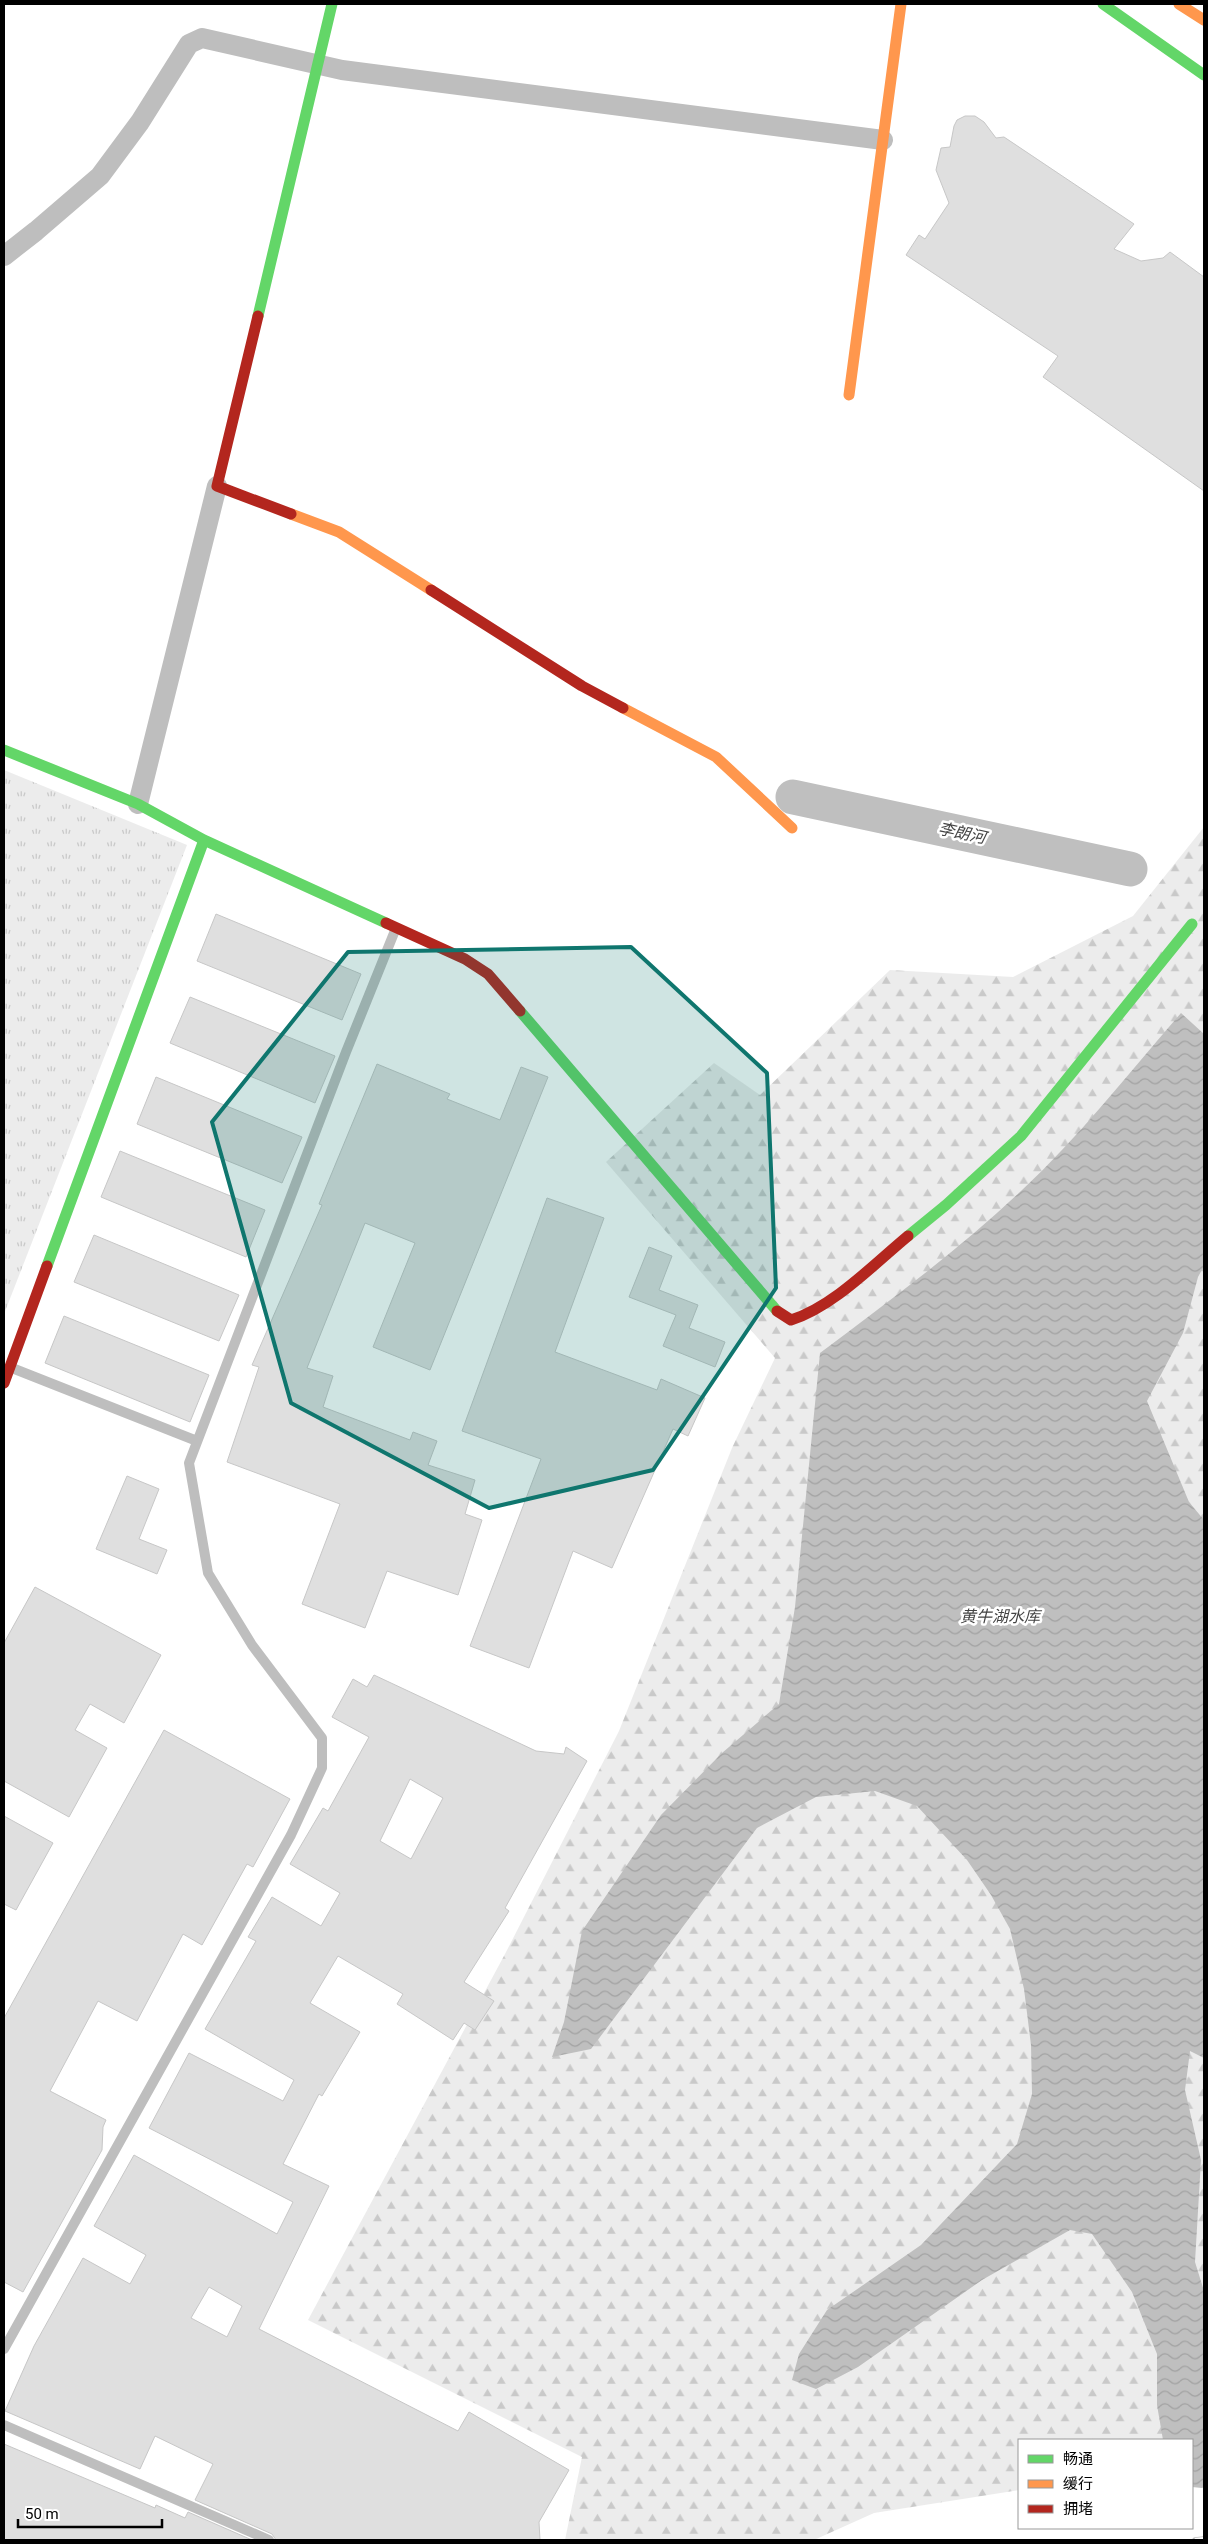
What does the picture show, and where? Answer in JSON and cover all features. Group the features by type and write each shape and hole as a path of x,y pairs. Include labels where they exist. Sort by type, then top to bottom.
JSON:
{"street":[{"path":"138,804 332,4"},
{"path":"849,396 901,4"},
{"path":"1103,4 1204,75"},
{"path":"1179,4 1204,20"},
{"path":"4,256 100,176 140,122 190,44 202,38 342,70 883,140"},
{"path":"216,486 338,532 582,686 716,758 792,828"},
{"path":"4,750 138,804 204,840 465,959 488,974 779,1313 791,1320 804,1316 826,1303 946,1205 1021,1136 1192,924"},
{"path":"4,1383 204,840"}],"lane":[{"path":"4,2349 290,1835 322,1768 322,1738 252,1645 208,1573 189,1463 346,1052 397,928"},
{"path":"10,1367 197,1441"},
{"path":"4,2425 269,2540"}],"highlighted area":[{"path":"631,947 767,1073 776,1288 653,1470 489,1508 291,1403 212,1122 348,952"}],"green space":[{"path":"4,770 187,845 4,1314"},
{"path":"1204,827 1204,2460 1193,2439 1018,2439 1018,2490 874,2513 814,2540 565,2540 582,2457 308,2320 505,1954 619,1731 732,1448 775,1358 606,1162 714,1063 760,1095 890,970 1013,977 1133,916"}],"water":[{"name":"黄牛湖水库","path":"1181,1013 1204,1034 1204,1266 1198,1277 1183,1333 1147,1401 1189,1502 1204,1520 1204,2058 1190,2051 1185,2090 1201,2160 1195,2262 1204,2291 1204,2487 1202,2488 1193,2487 1193,2439 1163,2439 1157,2405 1157,2354 1132,2292 1092,2234 1070,2230 982,2280 858,2367 816,2389 792,2380 799,2354 827,2310 921,2245 1017,2144 1032,2094 1031,2045 1024,1989 1010,1929 991,1895 967,1860 917,1806 875,1791 816,1797 757,1828 591,2049 552,2057 564,2022 582,1931 661,1815 722,1753 779,1704 795,1607 820,1353 898,1294 997,1213 1063,1149"}],"building":[{"path":"965,116 975,116 984,122 996,138 1004,137 1134,224 1114,249 1141,261 1163,258 1170,252 1204,277 1204,491 1043,377 1058,356 906,255 919,235 925,239 949,203 936,170 941,148 950,147 954,126 957,120"},
{"path":"216,914 361,974 342,1020 197,961"},
{"path":"190,997 335,1056 315,1103 170,1043"},
{"path":"377,1064 450,1094 447,1099 500,1120 521,1067 548,1077 430,1370 373,1347 415,1243 365,1223 307,1368 333,1376 323,1407 410,1440 413,1432 437,1441 428,1465 475,1480 465,1514 482,1520 458,1595 387,1571 365,1628 302,1604 340,1504 227,1462 259,1367 252,1365 322,1205 319,1204"},
{"path":"156,1077 302,1137 282,1183 137,1124"},
{"path":"120,1151 265,1210 246,1257 101,1197"},
{"path":"547,1198 604,1218 555,1352 657,1390 661,1379 705,1398 688,1436 673,1429 612,1568 573,1551 529,1668 470,1646 541,1459 462,1431"},
{"path":"94,1235 239,1295 219,1341 74,1282"},
{"path":"649,1247 672,1256 659,1290 698,1305 689,1328 725,1342 715,1367 663,1346 676,1315 629,1297"},
{"path":"64,1316 209,1375 190,1422 45,1363"},
{"path":"127,1476 159,1489 139,1539 167,1550 157,1574 96,1549"},
{"path":"35,1587 161,1655 124,1723 90,1704 75,1730 107,1748 69,1817 4,1781 4,1643"},
{"path":"374,1675 536,1751 564,1754 566,1747 587,1761 505,1908 509,1911 464,1982 494,2001 475,2030 464,2023 453,2040 397,2004 403,1994 338,1956 310,2003 360,2032 322,2096 319,2094 283,2164 329,2186 259,2329 458,2431 469,2412 569,2470 539,2522 540,2540 276,2540 272,2534 195,2500 213,2464 155,2436 140,2469 5,2411 34,2346 83,2258 130,2284 146,2255 94,2226 134,2155 277,2234 293,2202 149,2128 189,2053 283,2101 294,2080 205,2029 256,1941 248,1937 272,1897 321,1926 340,1893 290,1864 323,1808 328,1811 369,1737 332,1717 353,1679 367,1687","holes":["410,1779 443,1798 411,1859 380,1841","209,2287 242,2306 227,2337 191,2318"]},
{"path":"164,1730 290,1799 253,1867 247,1864 202,1945 183,1934 137,2021 98,2001 50,2091 106,2120 103,2127 102,2150 23,2292 4,2282 4,2018"},
{"path":"4,1816 53,1843 16,1910 4,1904"},
{"path":"4,2444 155,2508 156,2505 185,2518 188,2512 252,2540 4,2540"}],"waterway":[{"name":"李朗河","path":"793,797 1130,869"}],"railway":[{"path":"1195,2540 1204,2539"}],"traffic: fast":[{"path":"258,316 332,4"},
{"path":"1103,4 1204,75"},
{"path":"4,750 138,804 204,840 386,923"},
{"path":"47,1266 204,840"},
{"path":"908,1236 946,1205 1021,1136 1192,924"},
{"path":"520,1011 777,1311"}],"traffic: slow":[{"path":"849,395 901,4"},
{"path":"1179,4 1204,20"},
{"path":"291,514 339,532 431,590"},
{"path":"623,708 716,757 792,828"}],"traffic: jam":[{"path":"258,316 217,486 291,514"},
{"path":"431,590 582,686 623,708"},
{"path":"386,923 465,959 488,974 520,1011"},
{"path":"777,1311 791,1320 807,1314 838,1295 908,1236"},
{"path":"4,1383 47,1266"}]}
